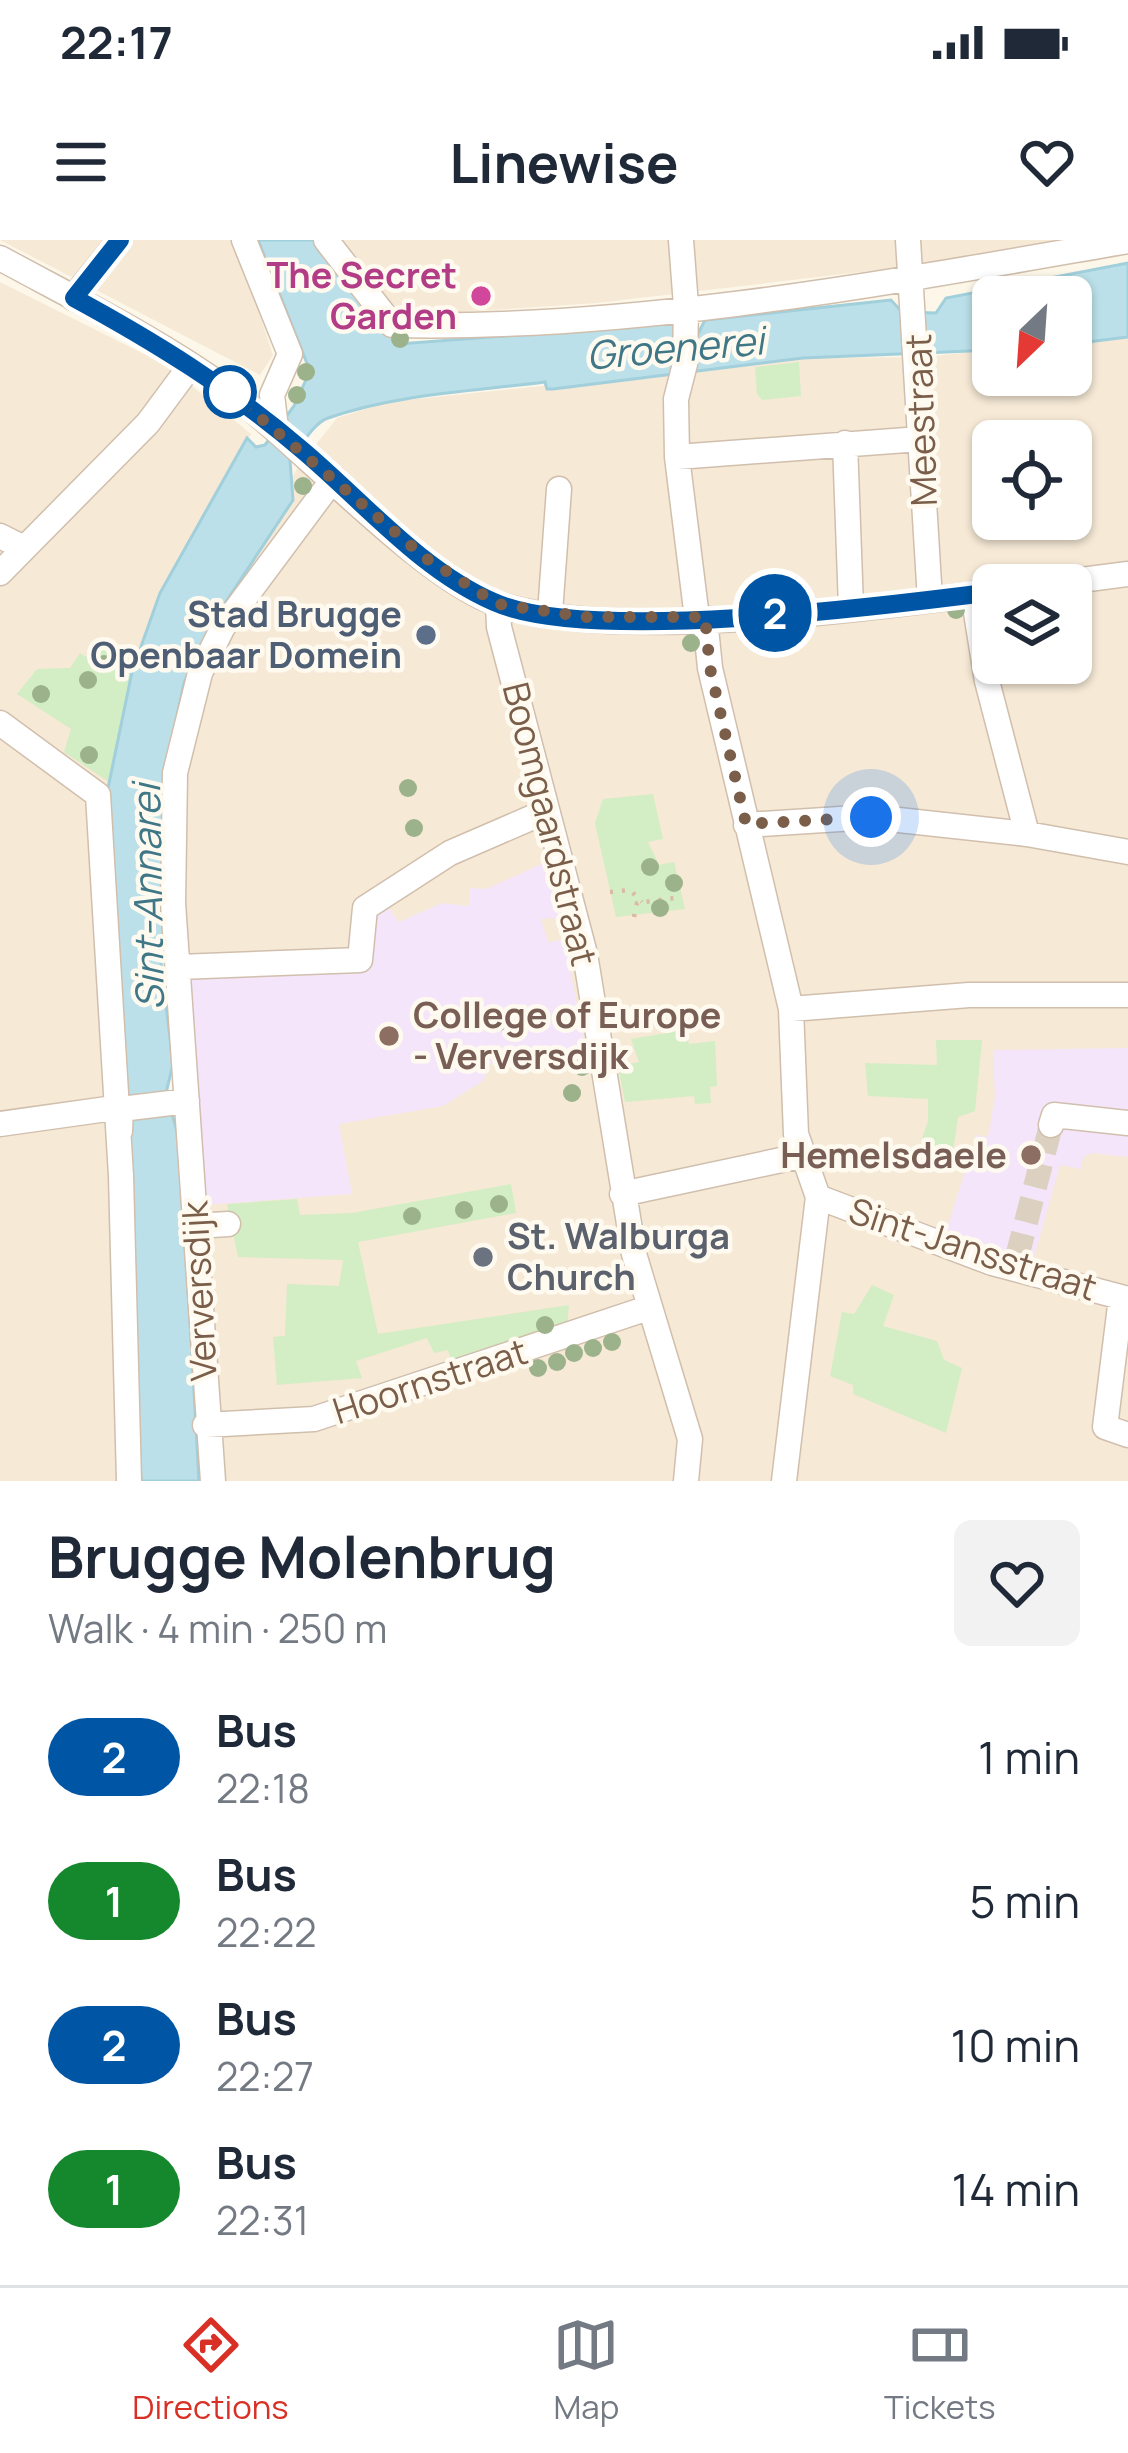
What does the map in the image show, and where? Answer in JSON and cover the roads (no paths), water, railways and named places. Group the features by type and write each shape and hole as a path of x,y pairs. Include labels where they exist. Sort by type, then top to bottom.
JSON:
{"street":[{"path":"74,298 120,240"},
{"path":"244,240 290,354 272,395 276,428"},
{"path":"326,240 392,325 482,327 686,317 1128,242"},
{"path":"681,240 686,317 684,372 676,399 677,457 710,668 791,1009 800,1156 814,1174 818,1197 784,1481"},
{"name":"Meestraat","path":"908,240 916,310 930,600"},
{"path":"0,258 191,365 276,428 427,559 498,604 550,613 701,618 972,594"},
{"path":"0,573 11,541 148,423 191,365"},
{"path":"677,457 920,439"},
{"path":"845,442 851,607"},
{"name":"Verversdijk","path":"213,1481 205,1425 196,1226 178,1102 175,772 190,704 223,627 334,478"},
{"path":"550,613 559,489"},
{"path":"1092,579 1128,574"},
{"name":"Boomgaardstraat","path":"498,604 499,627 585,954 622,1194 649,1308 690,1439 686,1481"},
{"path":"988,684 1027,834"},
{"path":"0,723 98,795 120,1108 129,1481"},
{"path":"179,967 360,960 364,908 450,853 547,811"},
{"path":"746,824 871,817 1027,834 1128,852"},
{"path":"791,1009 969,995 1128,995"},
{"path":"0,1124 178,1102"},
{"path":"1051,1125 1054,1115 1128,1123"},
{"path":"622,1194 800,1156"},
{"name":"Sint-Jansstraat","path":"818,1197 1125,1299"},
{"path":"196,1226 228,1224"},
{"path":"1125,1299 1105,1427 1128,1435"},
{"name":"Hoornstraat","path":"205,1425 314,1419 649,1308"}],"water":[{"path":"258,240 320,240 399,344 675,323 696,338 705,320 891,300 902,312 936,313 946,298 972,293 972,351 803,358 553,389 547,389 545,382 408,398 322,421 290,460 293,500 214,620 184,683 166,769 165,936 159,945 173,1064 166,1093 180,1142 199,1481 141,1481 107,793 132,672 160,593 247,438 256,447 265,445 294,406 310,371"},
{"path":"1128,263 1128,337 1092,341 1092,276 1060,276"}],"tunnel":[{"path":"1017,1257 1051,1125"}],"place":[{"name":"The Secret Garden","path":"481,296"},
{"name":"Stad Brugge Openbaar Domein","path":"426,635"},
{"name":"College of Europe - Verversdijk","path":"389,1036"},
{"name":"Hemelsdaele","path":"1031,1155"},
{"name":"St. Walburga Church","path":"483,1257"}],"water label":[{"name":"Groenerei","path":"675,348"},
{"name":"Sint-Annarei","path":"148,897"}]}
